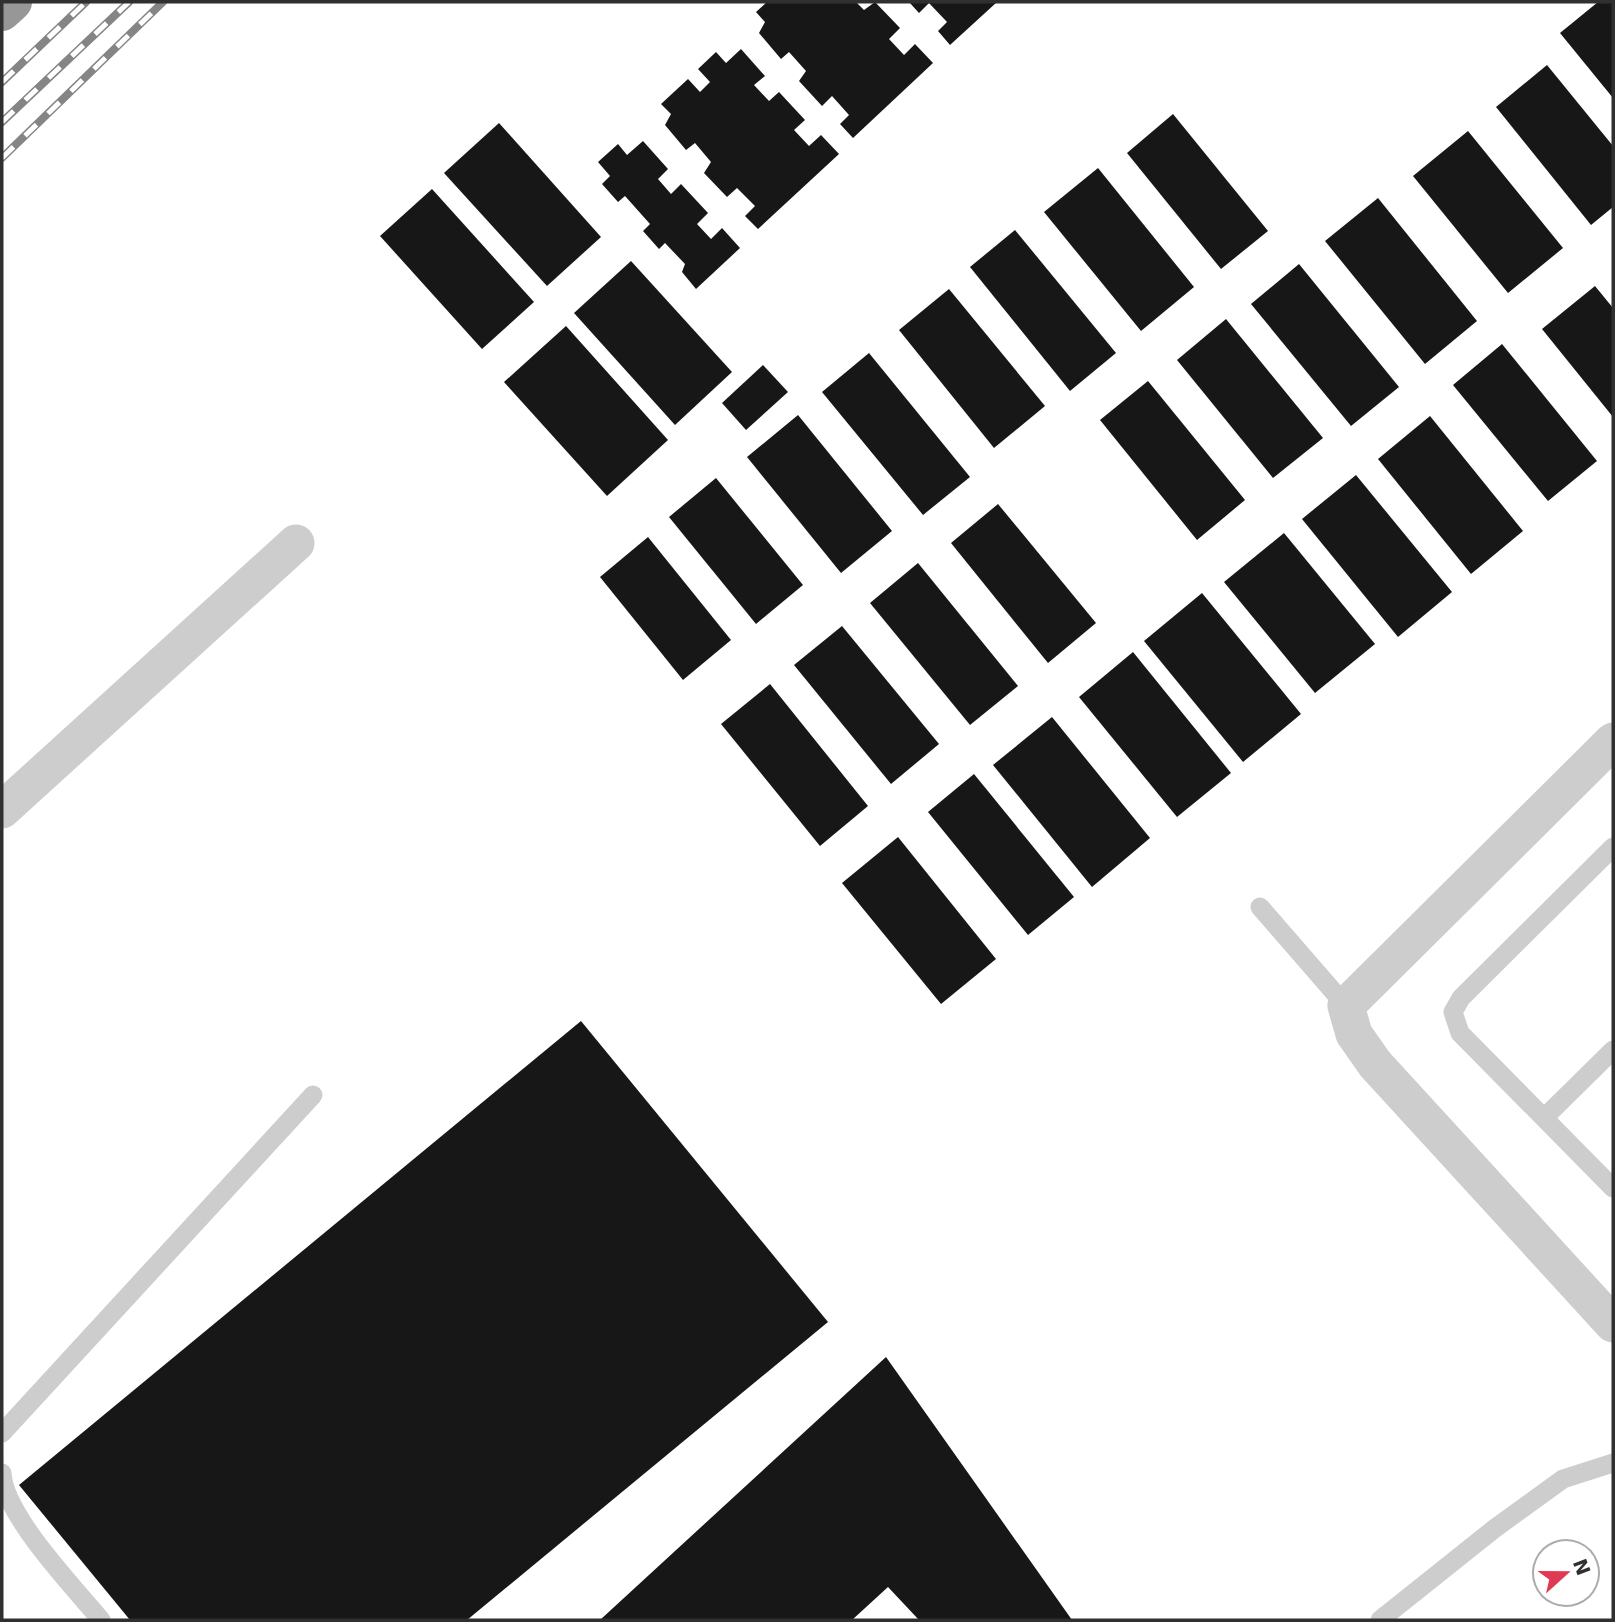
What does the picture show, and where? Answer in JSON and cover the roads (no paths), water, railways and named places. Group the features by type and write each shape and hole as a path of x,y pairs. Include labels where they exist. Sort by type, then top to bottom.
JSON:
{"highway":[{"path":"2,12 13,2"}],"street":[{"path":"2,810 296,543"},
{"path":"1613,741 1346,1006 1354,1034 1375,1064 1613,1324"}],"lane":[{"path":"1613,846 1461,998 1453,1012 1460,1033 1613,1188"},
{"path":"1260,907 1346,1006"},
{"path":"1545,1117 1613,1050"},
{"path":"2,1433 313,1095"},
{"path":"1380,1620 1494,1529 1563,1479 1613,1463"},
{"path":"2,1473 2,1486 17,1517 101,1620"}],"railway":[{"path":"2,82 86,2"},
{"path":"2,122 129,2"},
{"path":"2,158 163,2"}]}
